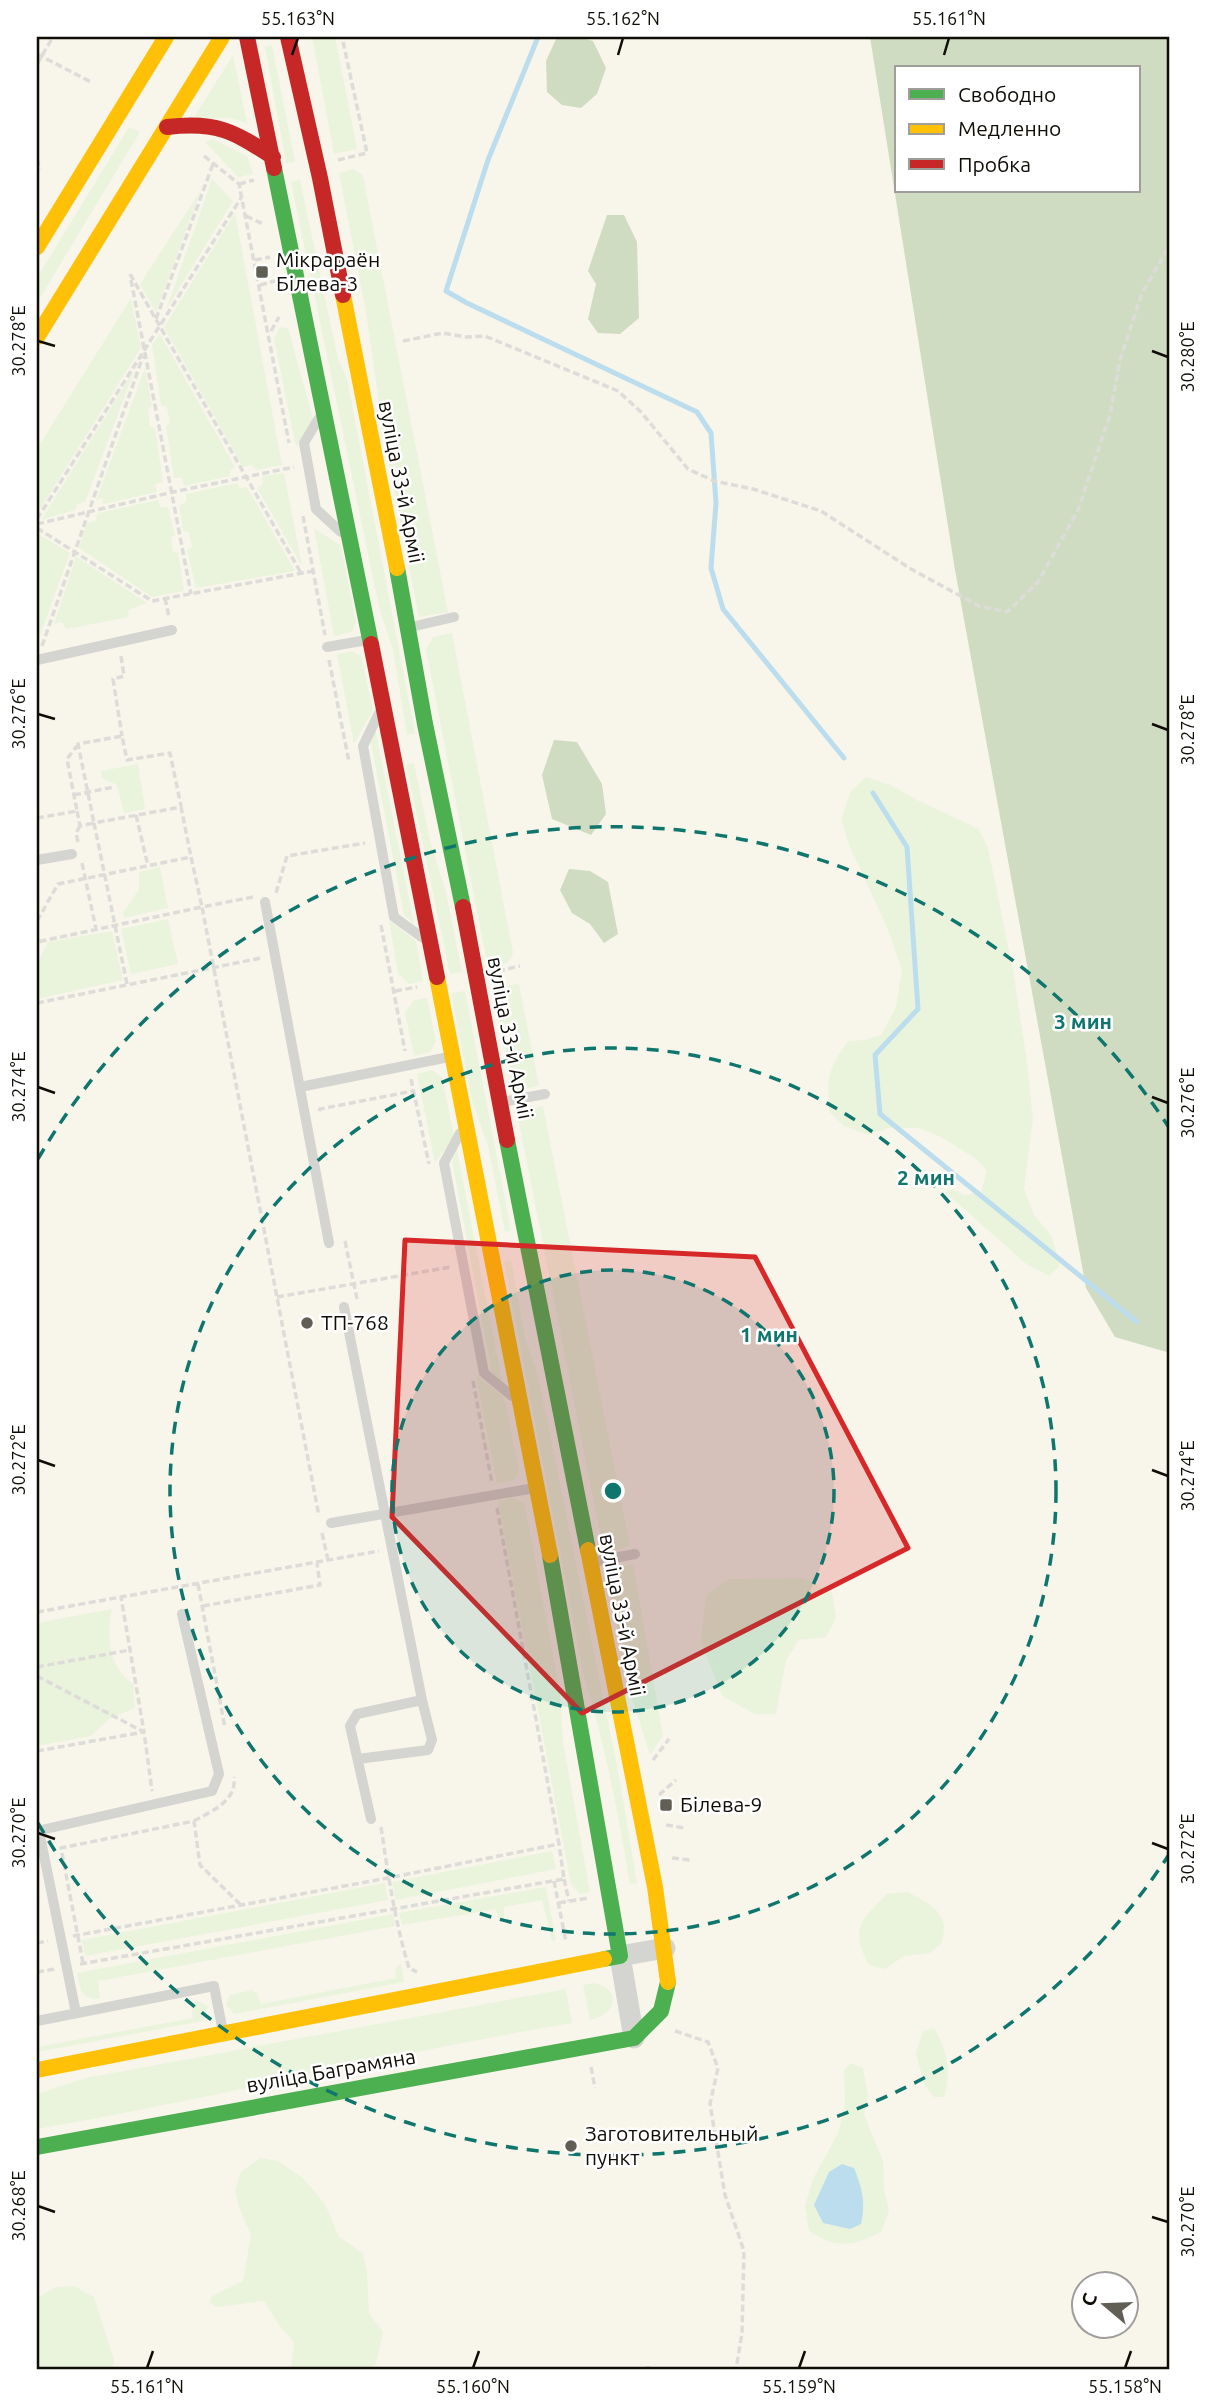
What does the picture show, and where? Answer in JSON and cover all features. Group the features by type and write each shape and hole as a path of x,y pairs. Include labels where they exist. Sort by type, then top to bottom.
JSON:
{"street":[{"path":"37,247 145,84 166,37"},
{"path":"37,337 167,127 176,102 222,37"},
{"path":"247,37 398,773 538,1488 634,2038"},
{"name":"вуліца 33-й Арміі","path":"288,37 320,178 409,627 425,724 502,1102 522,1222 655,1887 670,1980 661,2011 634,2038"},
{"path":"167,127 195,123 230,130 273,157"},
{"path":"389,730 397,741 407,743 422,736 425,724"},
{"path":"398,773 401,761 412,754 426,756 434,767"},
{"path":"486,1226 495,1237 508,1239 518,1233 522,1222"},
{"path":"495,1271 499,1259 509,1252 523,1254 531,1265"},
{"path":"37,2070 665,1948"},
{"name":"вуліца Баграмяна","path":"37,2147 634,2038"}],"lane":[{"path":"324,410 303,443 316,509 350,541"},
{"path":"409,627 454,617"},
{"path":"38,656 172,630"},
{"path":"327,647 370,639"},
{"path":"383,704 363,746 394,917 430,944"},
{"path":"37,860 77,851"},
{"path":"264,898 329,1243"},
{"path":"300,1087 452,1057"},
{"path":"502,1102 545,1094"},
{"path":"465,1124 444,1163 484,1373 521,1403"},
{"path":"344,1307 391,1549 432,1740 428,1750 358,1759"},
{"path":"331,1523 538,1488"},
{"path":"590,1562 635,1554"},
{"path":"76,2013 38,1831 212,1791 219,1774 182,1614"},
{"path":"371,1818 350,1726 357,1714 422,1700"},
{"path":"37,2021 214,1986 223,2032"}],"path":[{"path":"37,64 53,37"},
{"path":"335,160 366,153 342,37"},
{"path":"40,55 92,82"},
{"path":"204,156 239,184 291,453"},
{"path":"37,159 40,170"},
{"path":"156,320 213,163"},
{"path":"239,184 258,179"},
{"path":"37,524 242,196"},
{"path":"246,216 268,226"},
{"path":"403,341 443,333 485,337 618,391 641,412 688,469 714,481 752,489 821,511 911,569 979,606 1007,612 1038,582 1078,510 1110,415 1121,360 1142,293 1170,245"},
{"path":"255,260 273,256"},
{"path":"191,594 130,274 301,573"},
{"path":"260,285 278,280"},
{"path":"38,656 145,349"},
{"path":"37,524 294,467 296,480"},
{"path":"301,506 350,765"},
{"path":"37,524 152,601 313,571"},
{"path":"118,642 124,676 113,679 127,760 170,753 328,1561"},
{"path":"96,929 77,851 76,833 80,826 67,759 78,744 122,736"},
{"path":"78,744 127,984"},
{"path":"74,795 114,787"},
{"path":"80,826 181,807"},
{"path":"37,818 77,810"},
{"path":"136,816 148,866"},
{"path":"277,904 275,892 287,856 365,843"},
{"path":"37,921 58,884 191,857"},
{"path":"37,942 202,907 264,898"},
{"path":"381,924 431,1172"},
{"path":"37,1003 275,955"},
{"path":"489,972 520,967"},
{"path":"394,991 424,985"},
{"path":"318,1112 320,1109 414,1091"},
{"path":"342,1231 359,1311"},
{"path":"277,1297 451,1267"},
{"path":"472,1375 569,1901"},
{"path":"37,1612 391,1549"},
{"path":"202,1606 320,1585 317,1563"},
{"path":"121,1597 159,1828"},
{"path":"37,1667 130,1650"},
{"path":"37,1676 144,1732"},
{"path":"37,1751 144,1732"},
{"path":"654,1798 676,1780"},
{"path":"83,1963 61,1848 194,1821 200,1865 240,1905"},
{"path":"660,1824 685,1828"},
{"path":"37,1943 559,1844"},
{"path":"37,1972 564,1879"},
{"path":"554,1880 568,1951"},
{"path":"559,1903 593,1897"},
{"path":"650,2023 708,2042 718,2068 710,2104 725,2195 744,2251 743,2333 736,2369"},
{"path":"590,2062 595,2088"}],"highlighted area":[{"path":"405,1240 755,1257 908,1548 582,1713 392,1517"}],"green space":[{"path":"312,37 335,37 357,149 334,154"},
{"path":"562,37 593,41 606,68 597,94 581,108 562,105 547,92 546,61 556,39"},
{"path":"870,37 1170,37 1170,1353 1115,1337 1086,1288 955,570"},
{"path":"272,45 295,162 286,163 265,47"},
{"path":"233,55 247,123 230,118 193,119"},
{"path":"129,127 140,132 37,303 37,278"},
{"path":"213,139 247,156 253,174 238,177 205,142"},
{"path":"354,169 363,176 448,612 419,617 385,445 366,312 339,173"},
{"path":"212,179 233,201 166,310"},
{"path":"300,180 338,359 347,378 415,733 407,735 393,650 379,607 291,182"},
{"path":"201,190 156,312 140,284"},
{"path":"235,213 282,465 257,470 252,465 243,467 164,327"},
{"path":"607,215 624,215 637,242 639,318 620,334 598,333 588,319 596,284 588,271"},
{"path":"131,298 141,348 37,514 37,449"},
{"path":"280,327 288,328 314,422 296,447 274,339"},
{"path":"160,334 235,467 230,471 230,476 184,486 182,478 174,478 166,426 170,423 167,407 161,405 152,345"},
{"path":"145,368 152,406 148,408 150,427 155,428 163,482 155,484 157,492 103,504 103,498 96,500"},
{"path":"135,369 85,502 77,504 75,510 41,520"},
{"path":"284,473 302,566 257,488 263,484 262,476"},
{"path":"237,483 240,488 247,487 295,571 196,588 187,550 192,547 189,532 183,531 179,505 186,502 186,494"},
{"path":"158,500 160,507 168,507 175,535 171,537 173,551 178,553 184,591 152,597 79,548 87,523 95,521 98,513"},
{"path":"314,528 341,546 356,622 352,632 334,636"},
{"path":"37,533 70,553 37,644"},
{"path":"76,557 147,603 128,610 129,617 66,629 62,622 54,624"},
{"path":"452,633 513,953 506,963 488,968 426,649 433,637"},
{"path":"353,651 361,656 373,710 354,744 337,654"},
{"path":"375,728 414,924 404,915 370,738"},
{"path":"554,740 577,742 602,784 606,814 591,835 552,819 542,775"},
{"path":"414,763 430,841 446,892 462,972 450,974 406,764"},
{"path":"138,764 145,809 124,813 117,785 102,778 101,771"},
{"path":"866,777 891,785 979,829 988,848 1013,970 1027,1062 1033,1119 1024,1188 1034,1215 1051,1235 1060,1265 1049,1276 1025,1263 945,1192 952,1189 965,1195 981,1192 987,1171 976,1159 941,1137 919,1128 889,1128 868,1135 844,1126 829,1111 830,1073 836,1059 848,1041 881,1035 896,1007 902,970 886,925 849,845 841,819 851,791"},
{"path":"160,867 168,908 124,918 123,913 139,889 139,872"},
{"path":"569,869 590,871 608,882 618,934 604,943 590,924 572,913 560,890"},
{"path":"168,919 178,964 131,974 121,929"},
{"path":"389,920 416,941 423,981 409,984 398,974"},
{"path":"112,931 123,980 37,999 37,964 48,942"},
{"path":"519,984 539,1086 513,1091 493,988"},
{"path":"465,991 511,1230 505,1232 488,1146 472,1101 451,993"},
{"path":"427,998 436,1041 430,1052 414,1056 405,1013 414,1000"},
{"path":"432,1070 442,1077 454,1137 435,1163 417,1074"},
{"path":"543,1106 630,1546 612,1551 603,1547 518,1118 523,1111"},
{"path":"457,1150 502,1381 492,1373 452,1161"},
{"path":"511,1260 525,1338 538,1376 619,1776 637,1883 630,1884 610,1779 584,1676 504,1262"},
{"path":"476,1375 504,1397 519,1472 514,1480 497,1484"},
{"path":"512,1498 524,1502 560,1692 563,1742 590,1892 580,1894 571,1884 498,1501"},
{"path":"633,1564 663,1736 650,1755 628,1685 609,1586 609,1579 616,1568"},
{"path":"803,1578 832,1592 836,1618 826,1637 799,1640 786,1660 776,1714 755,1714 722,1696 701,1641 706,1595 729,1579"},
{"path":"112,1609 109,1630 111,1651 119,1669 133,1684 135,1708 109,1719 91,1736 37,1746 37,1623"},
{"path":"552,1851 556,1869 396,1900 392,1882"},
{"path":"385,1883 388,1900 85,1956 82,1940"},
{"path":"546,1887 556,1940 552,1941 542,1900 504,1907 504,1922 499,1921 496,1909 402,1925 399,1913"},
{"path":"907,1892 931,1905 940,1915 944,1929 941,1944 930,1953 904,1956 885,1969 869,1965 859,1934 865,1918 887,1894"},
{"path":"393,1914 395,1926 98,1981 100,1999 85,1995 78,1979 77,1973"},
{"path":"401,1963 404,1982 234,2014 226,2005 230,1995 252,1990 257,1993 261,2004 396,1978 395,1969"},
{"path":"593,1983 609,1990 613,2002 606,2013 590,2020 583,1985"},
{"path":"566,1989 572,2023 37,2129 37,2094 86,2078"},
{"path":"198,2001 208,2006 203,2021 37,2052 37,2047 193,2018 191,2005"},
{"path":"934,2028 947,2061 948,2079 944,2097 934,2097 924,2084 916,2053 923,2031"},
{"path":"851,2063 863,2068 868,2096 864,2115 883,2161 884,2190 889,2210 882,2231 845,2244 827,2241 809,2231 805,2206 813,2179 839,2131 845,2103 844,2070"},
{"path":"260,2158 278,2161 303,2178 325,2204 339,2237 363,2253 367,2271 369,2313 383,2332 376,2364 368,2369 291,2369 294,2342 264,2301 217,2307 209,2302 212,2296 243,2281 251,2235 235,2190 241,2172"},
{"path":"74,2286 94,2297 114,2360 113,2369 37,2369 37,2298 56,2287"}],"water":[{"path":"842,2164 854,2168 862,2195 861,2224 850,2229 823,2223 814,2205 829,2172"}],"waterway":[{"path":"538,37 488,160 446,291 697,412 711,433 716,503 711,568 723,609 844,758"},
{"path":"873,793 907,847 918,1009 875,1055 880,1114 1137,1322"}],"traffic: fast":[{"path":"274,168 371,644"},
{"path":"397,568 425,724 463,907"},
{"path":"507,1140 588,1550"},
{"path":"550,1555 620,1956 604,1959"},
{"path":"37,2147 634,2038 661,2011 668,1982"}],"traffic: slow":[{"path":"37,247 166,37"},
{"path":"37,337 222,37"},
{"path":"343,295 397,568"},
{"path":"437,977 550,1555"},
{"path":"588,1550 655,1887 668,1982"},
{"path":"37,2070 604,1959"}],"traffic: jam":[{"path":"247,37 274,168"},
{"path":"288,37 343,295"},
{"path":"167,127 199,125 223,130 235,134 273,157"},
{"path":"371,644 437,977"},
{"path":"463,907 507,1140"}],"place":[{"name":"Мікрараён Білева-3","path":"262,272"},
{"name":"ТП-768","path":"307,1323"},
{"name":"Білева-9","path":"666,1805"},
{"name":"Заготовительный пункт","path":"571,2146"}]}
